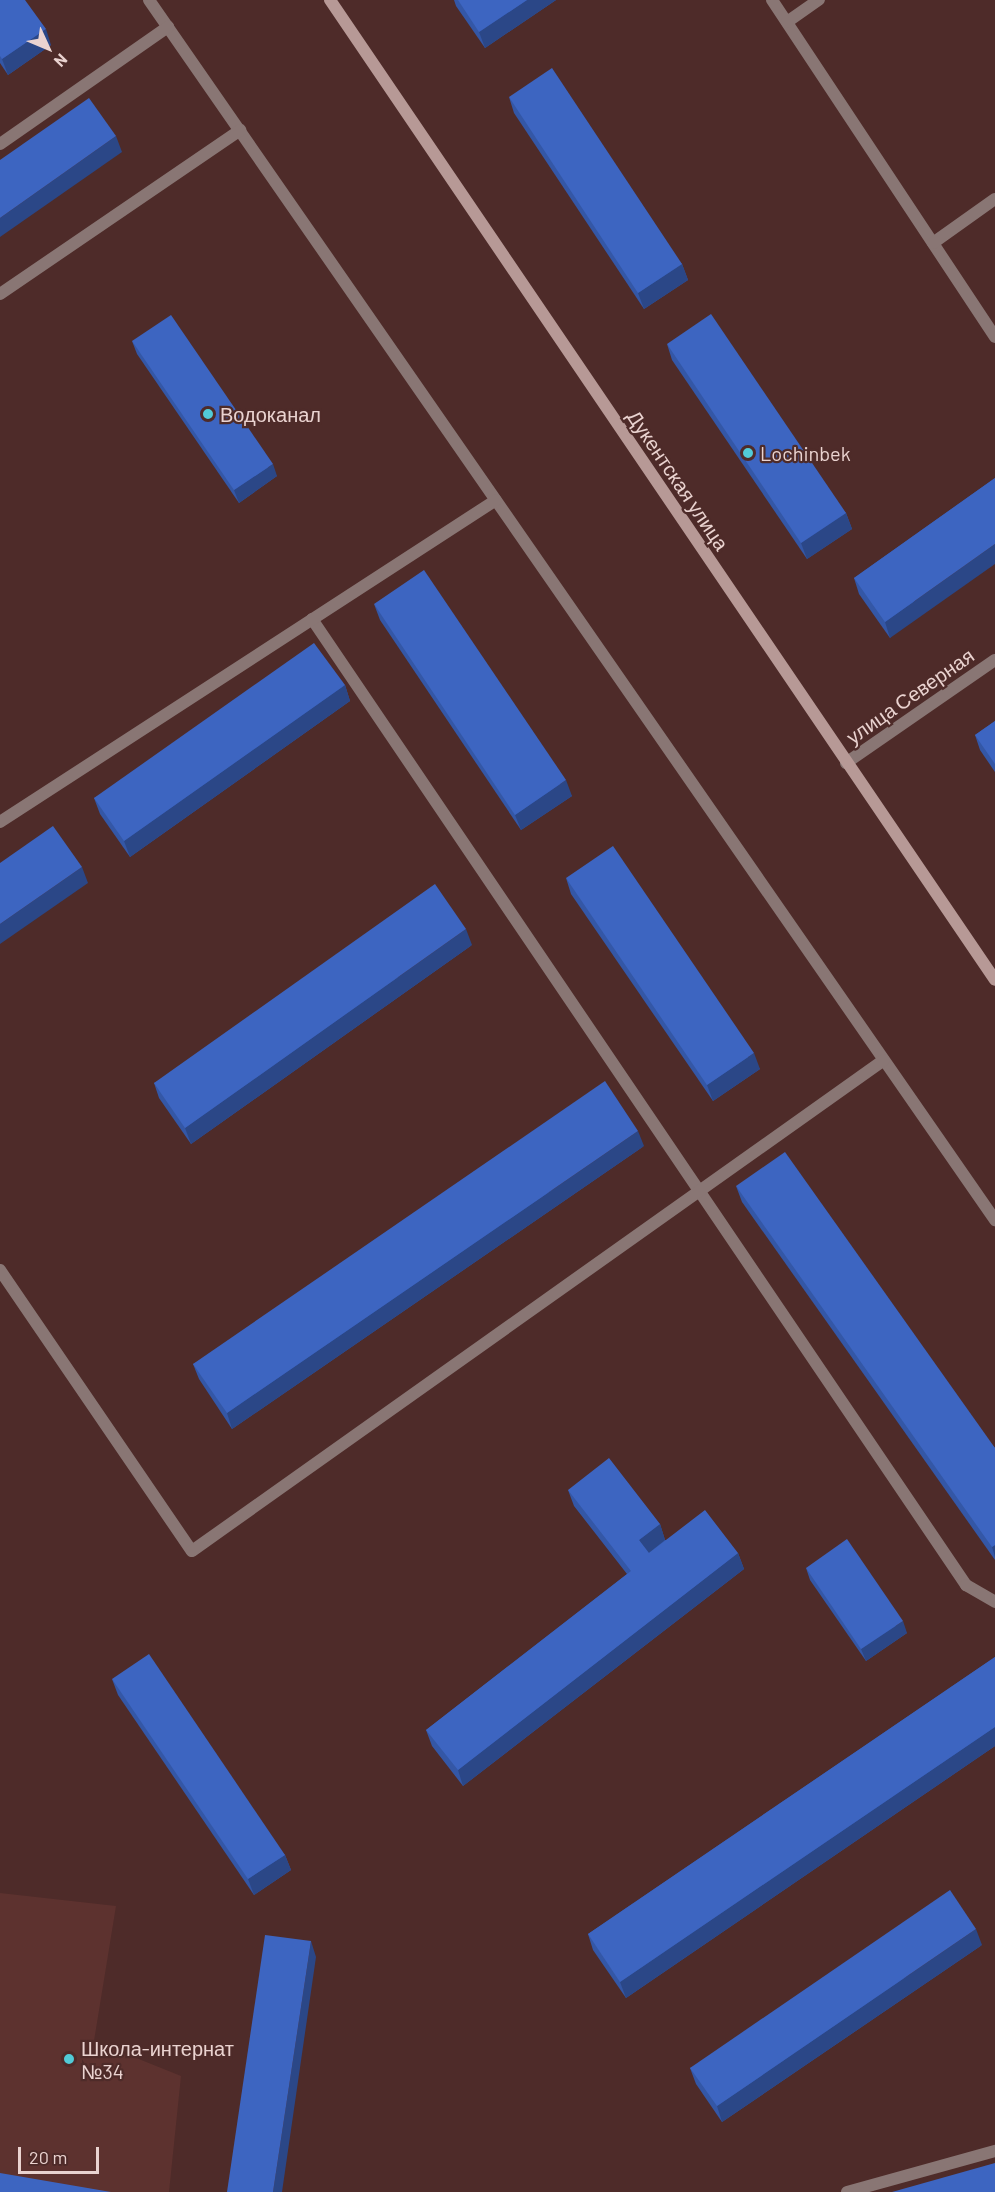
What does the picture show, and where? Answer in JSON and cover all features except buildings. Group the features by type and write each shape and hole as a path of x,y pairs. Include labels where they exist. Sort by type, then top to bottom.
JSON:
{"main road":[{"name":"Дукентская улица","path":"336,2 846,763 995,980"}],"street":[{"path":"149,0 995,1220"},
{"path":"772,0 995,337"},
{"path":"787,22 819,0"},
{"path":"0,144 168,27"},
{"path":"0,294 240,130"},
{"path":"933,243 995,199"},
{"path":"0,822 496,500"},
{"path":"312,619 966,1585 995,1602"},
{"name":"улица Северная","path":"846,763 995,660"},
{"path":"0,1270 192,1551 884,1060"},
{"path":"847,2192 995,2151"}],"shaded area":[{"name":"Школа-интернат №34","path":"0,1893 116,1906 94,2041 181,2076 169,2192 0,2192"}],"place":[{"name":"Водоканал","path":"208,414"},
{"name":"Lochinbek","path":"748,453"},
{"name":"Школа-интернат №34","path":"69,2059"}]}
